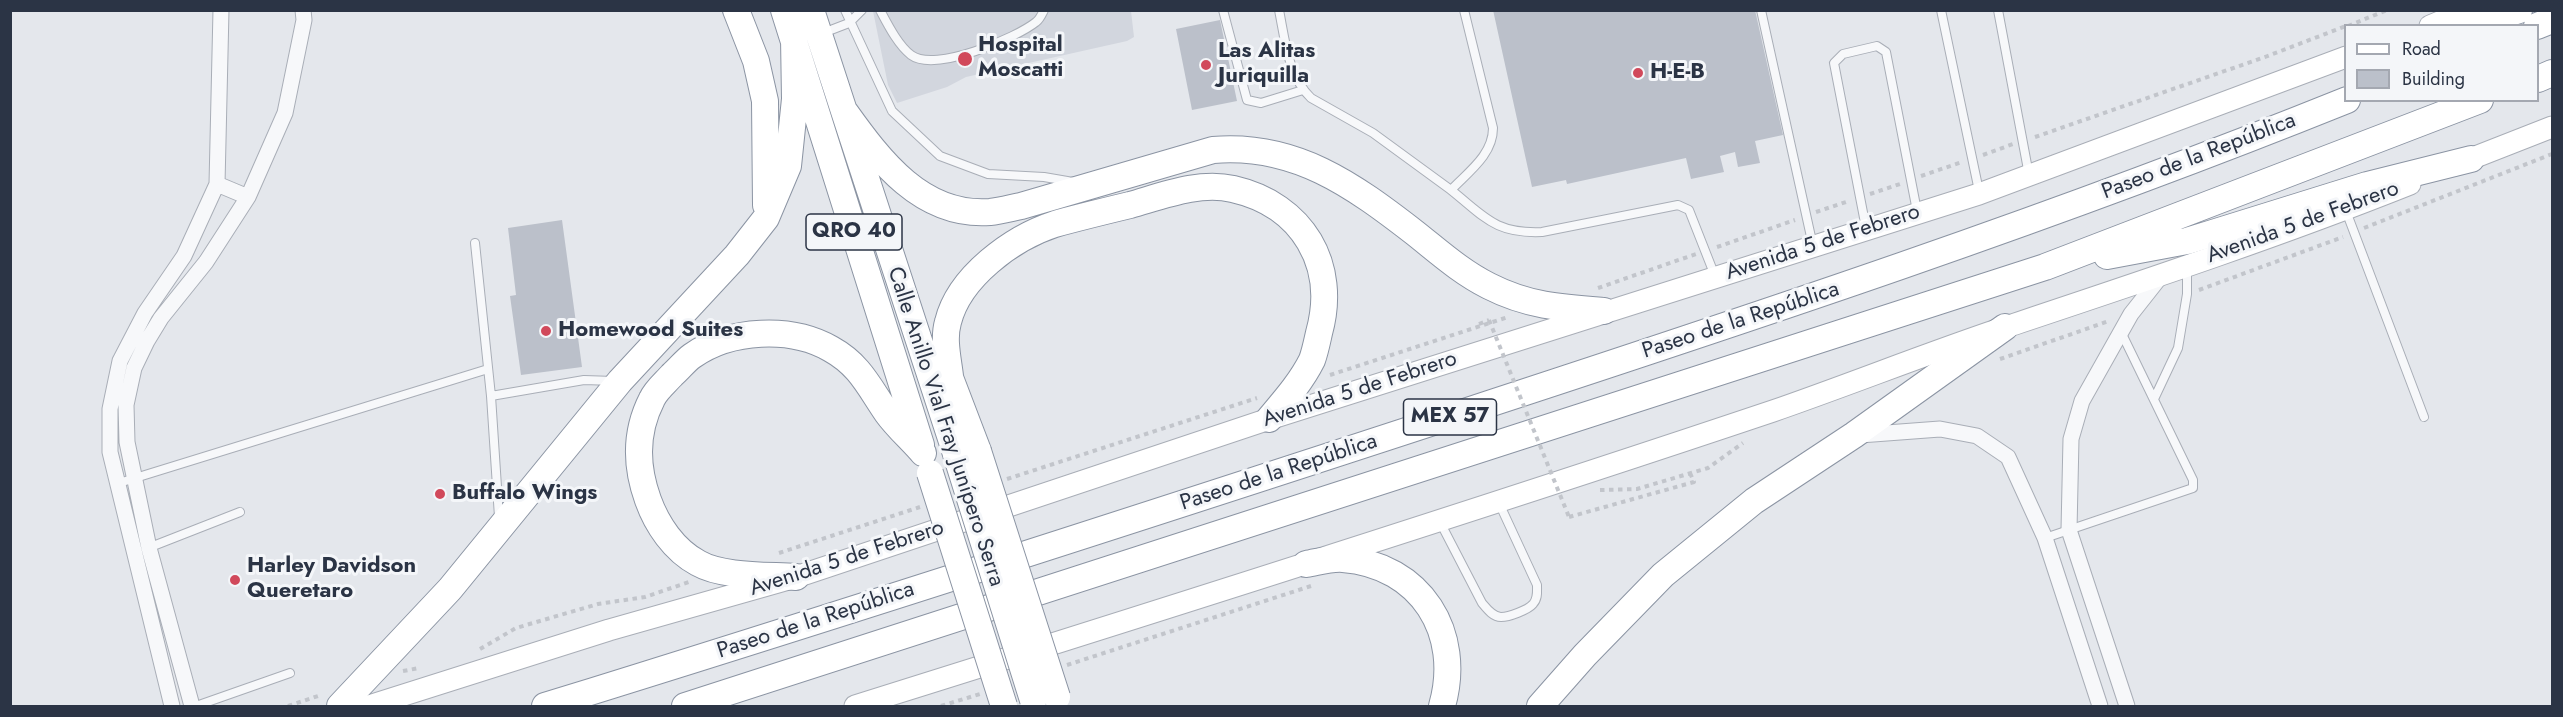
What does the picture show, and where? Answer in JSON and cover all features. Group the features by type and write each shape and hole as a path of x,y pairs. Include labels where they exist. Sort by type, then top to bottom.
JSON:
{"highway":[{"path":"736,10 756,61 765,101 766,218"},
{"name":"Calle Anillo Vial Fray Junípero Serra","path":"784,10 806,36 845,112 869,195 967,452 1047,703"},
{"name":"Calle Anillo Vial Fray Junípero Serra","path":"811,10 806,36 927,463 1004,706"},
{"path":"2475,24 2519,10"},
{"path":"340,706 450,589 620,381 736,255 766,218 788,166 795,99 806,36"},
{"path":"2539,79 2553,73"},
{"name":"Paseo de la República","path":"545,706 1228,490 1820,295 2085,201 2344,101"},
{"name":"Paseo de la República","path":"685,706 2045,267 2475,102"},
{"path":"845,112 874,153 908,187 946,206 964,211 989,212 1022,206 1214,150 1240,148 1300,160 1332,175 1413,232 1451,263 1489,286 1527,303 1598,301"},
{"path":"2045,267 2187,241 2367,185 2471,159"},
{"path":"967,452 950,376 946,341 947,323 954,304 977,273 1000,253 1053,225 1196,188 1231,188 1264,199 1292,218 1316,250 1325,286 1323,320 1312,359 1292,392 1266,407"},
{"path":"869,195 950,376"},
{"path":"1540,706 1585,655 1664,575 1754,501 1854,435 2005,327"},
{"path":"796,577 722,572 697,563 670,540 654,518 638,466 639,441 652,398 691,356 714,344 748,336 784,333 830,348 852,363 870,384 888,414 927,463"},
{"path":"1306,564 1341,559 1376,565 1396,575 1414,588 1428,605 1439,624 1446,645 1449,667 1447,689 1442,706"}],"main road":[{"path":"2435,24 2469,10"},
{"name":"Avenida 5 de Febrero","path":"369,706 609,630 796,577 1266,407 1598,301 1715,277 1979,194 2344,58"},
{"name":"Avenida 5 de Febrero","path":"855,706 1440,521 1775,410 2005,327 2162,275 2346,209 2553,127"}],"street":[{"path":"202,706 142,550 119,483 110,452 110,409 120,361 145,314 184,256 217,184 221,10"},
{"path":"172,706 142,550 135,478 127,442 126,405 134,368 161,318 206,262 248,197 285,113 304,20 303,10"},
{"path":"217,184 248,197"},
{"path":"2127,706 2069,530 2071,439 2082,401 2131,314 2162,275"},
{"path":"1854,435 1940,429 1977,436 2008,457 2045,538 2100,706"}],"lane":[{"path":"845,10 849,23 892,111 940,156 988,174 1044,177 1092,186"},
{"path":"849,23 851,10"},
{"path":"806,36 849,23 862,10"},
{"path":"880,10 894,35 912,56 928,60 947,60 1012,35 1038,21 1044,10"},
{"path":"1223,10 1247,100 1261,103 1303,90"},
{"path":"1279,10 1288,58 1303,90 1311,98 1372,134 1499,228 1519,233 1542,232 1678,205 1689,210 1715,277"},
{"path":"1450,190 1490,149 1493,139 1493,128 1464,10"},
{"path":"1761,10 1813,246"},
{"path":"1941,10 1979,194"},
{"path":"1998,10 2029,177"},
{"path":"1866,228 1834,63 1843,54 1878,46 1886,52 1918,213"},
{"path":"2346,209 2424,417"},
{"path":"475,243 491,396 500,528"},
{"path":"2154,399 2178,348 2187,294 2187,266"},
{"path":"2045,538 2193,488 2193,480 2121,332"},
{"path":"119,483 488,369"},
{"path":"491,396 584,380 620,381"},
{"path":"1440,521 1482,603 1491,613 1500,618 1510,615 1532,605 1537,596 1537,585 1499,501"},
{"path":"142,550 240,512"},
{"path":"196,706 202,706 290,673"}],"path":[{"path":"2352,24 2387,10"},
{"path":"1598,301 1705,251 2265,57 2344,27"},
{"path":"1329,375 1512,316"},
{"path":"1489,320 1569,517 1694,482 1690,473"},
{"path":"1003,480 1266,407"},
{"path":"778,553 924,506"},
{"path":"471,654 516,628 598,604 645,597 722,572"},
{"path":"398,672 430,665"}],"shaded area":[{"name":"Hospital Moscatti","path":"873,11 1131,11 1134,37 1127,41 966,77 947,87 897,103 888,85"}],"building":[{"name":"H-E-B","path":"1493,10 1755,10 1783,135 1755,141 1760,163 1738,167 1735,152 1720,156 1724,172 1691,179 1686,158 1567,184 1566,180 1532,187"},
{"name":"Las Alitas Juriquilla","path":"1220,20 1237,101 1192,110 1176,29"},
{"name":"Homewood Suites","path":"562,220 582,367 521,375 510,296 516,295 508,228"}],"place":[{"name":"Hospital Moscatti","path":"965,59"},
{"name":"Las Alitas Juriquilla","path":"1206,65"},
{"name":"H-E-B","path":"1638,73"},
{"name":"Homewood Suites","path":"546,331"},
{"name":"Buffalo Wings","path":"440,494"},
{"name":"Harley Davidson Queretaro","path":"235,580"}]}
